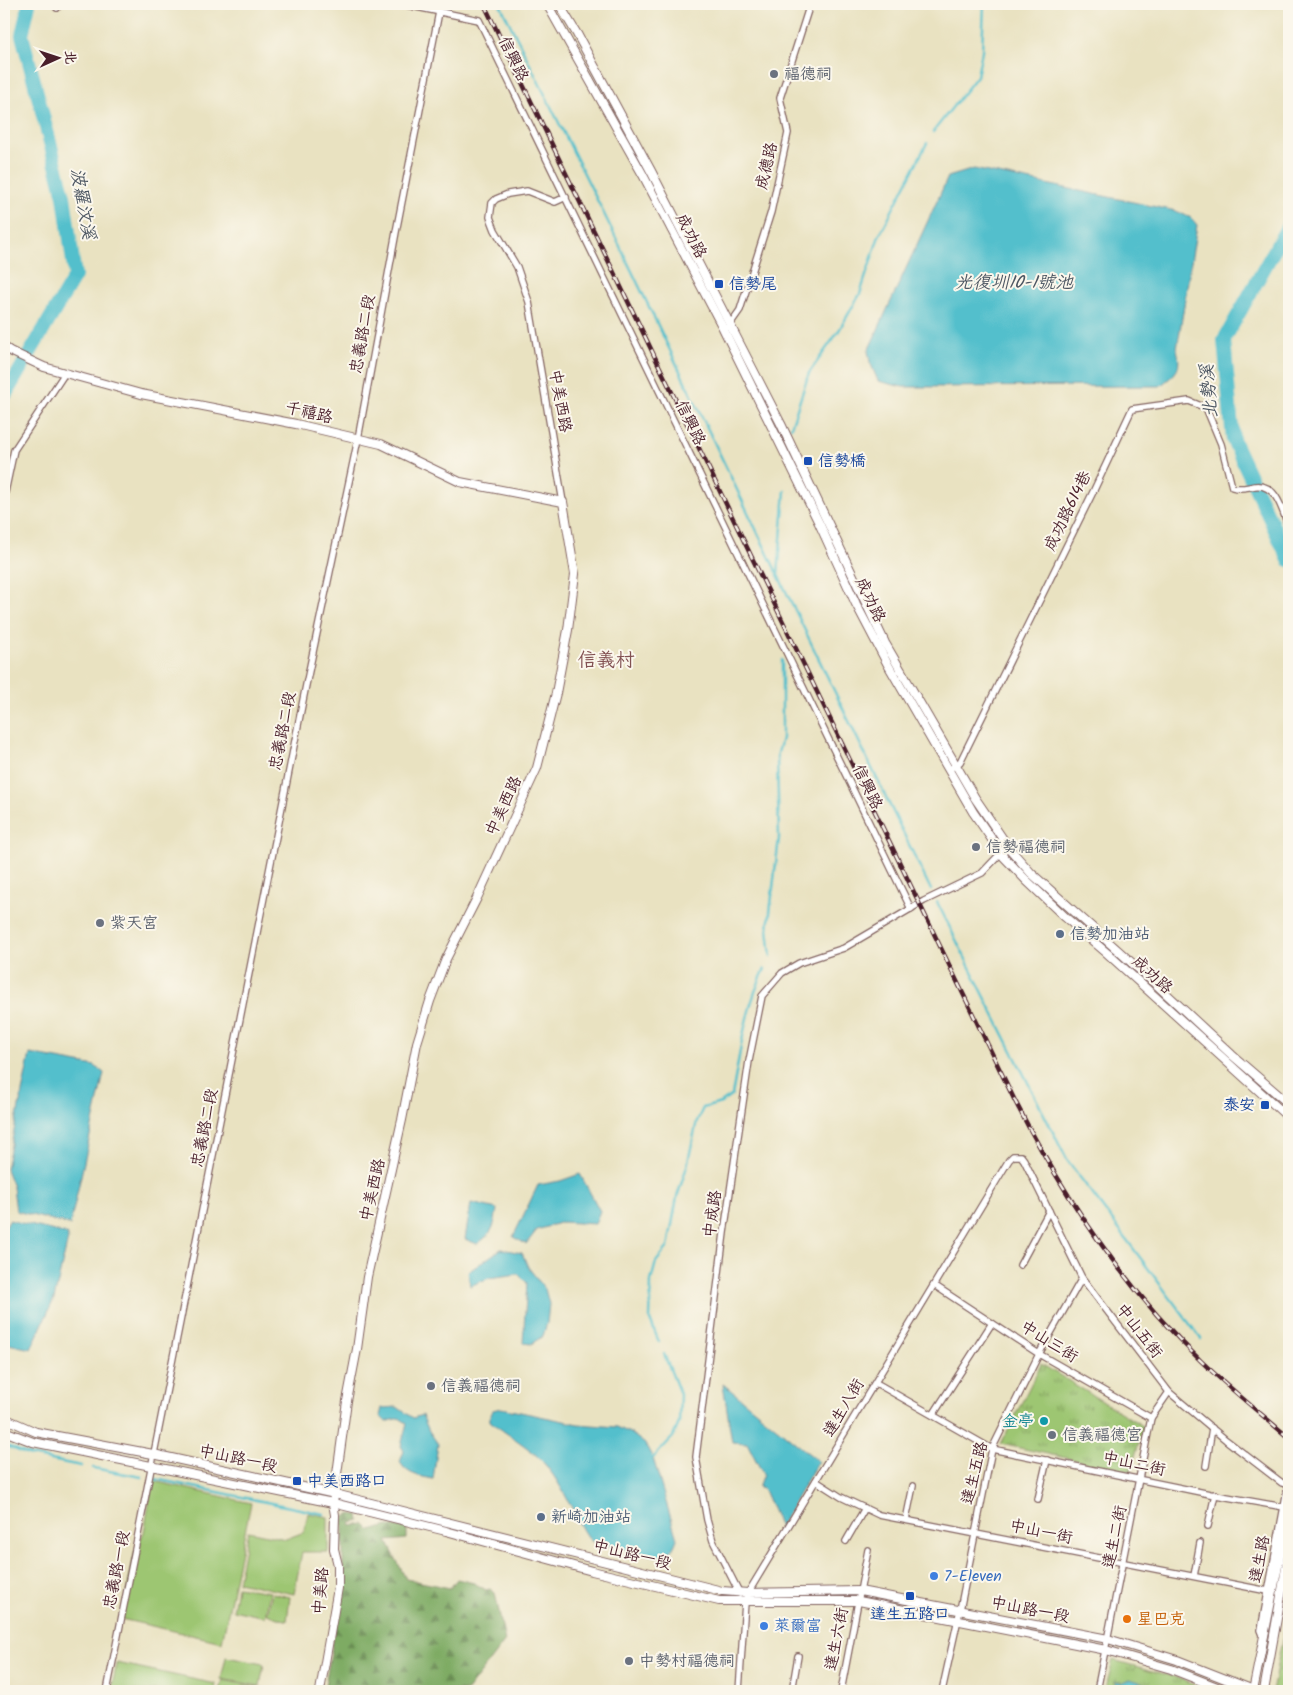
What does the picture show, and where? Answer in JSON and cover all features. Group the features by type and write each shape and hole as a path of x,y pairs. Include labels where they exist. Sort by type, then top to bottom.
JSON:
{"street":[{"name":"信興路","path":"402,4 478,20 566,197 910,909"},
{"name":"成功路","path":"547,4 644,175 781,424 885,643 975,798 1010,848 1031,873 1232,1055 1289,1104"},
{"name":"成功路","path":"559,4 646,163 726,327 856,604 887,663 973,812 1001,853 1026,880 1289,1118"},
{"name":"成德路","path":"726,327 740,310 771,212 788,133 780,98 810,4"},
{"name":"忠義路二段","path":"154,1454 306,685 358,439 439,12"},
{"name":"中美西路","path":"336,1494 346,1401 357,1349 367,1277 417,1043 430,1001 446,960 537,768 556,693 568,630 575,574 529,302 517,267 495,230 490,217 492,203 496,199 508,194 527,191 555,202 566,197"},
{"name":"千禧路","path":"7,349 44,367 141,394 296,424 381,444 460,482 563,502"},
{"path":"4,497 14,450 65,373"},
{"name":"成功路614巷","path":"949,770 960,762 1132,409 1189,401 1206,408 1221,444 1232,487 1239,490 1264,486 1272,490 1289,528"},
{"name":"中成路","path":"744,1592 714,1541 707,1520 696,1457 724,1232 758,1011 762,996 782,973 806,960 844,948 924,900 982,873 1001,853 1010,848"},
{"name":"達生八街","path":"739,1691 745,1602 744,1592 816,1481 876,1383 1008,1160 1016,1156"},
{"name":"中山五街","path":"1016,1156 1021,1156 1024,1160 1082,1278 1169,1392 1282,1483 1288,1485"},
{"path":"1020,1265 1049,1211"},
{"name":"達生五路","path":"942,1691 992,1449 1040,1354 1082,1278"},
{"name":"中山三街","path":"934,1285 1040,1354 1152,1418"},
{"path":"933,1415 992,1323"},
{"name":"中山二街","path":"876,1383 992,1449 1287,1509"},
{"name":"達生二街","path":"1097,1691 1152,1418 1169,1392"},
{"name":"中山路一段","path":"4,1418 36,1432 154,1454 336,1494 447,1526 528,1553 719,1601 859,1601 957,1622 1106,1650 1171,1669 1227,1691"},
{"path":"1206,1466 1212,1428"},
{"name":"中山路一段","path":"4,1431 33,1442 532,1544 722,1591 860,1591 1108,1639 1177,1660 1254,1691"},
{"name":"忠義路一段","path":"107,1691 154,1454"},
{"path":"1038,1499 1047,1460"},
{"name":"中山一街","path":"816,1481 841,1497 879,1515 1268,1590"},
{"name":"達生路","path":"1254,1691 1287,1509 1288,1485"},
{"path":"906,1520 913,1486"},
{"name":"中美路","path":"320,1691 339,1581 334,1549 335,1515 333,1504 336,1494"},
{"path":"1208,1526 1215,1494"},
{"path":"846,1541 865,1508"},
{"name":"達生路","path":"1264,1637 1262,1630 1268,1590 1287,1509"},
{"path":"1194,1576 1200,1543"},
{"path":"528,1553 532,1544"},
{"name":"達生六街","path":"841,1691 868,1550"},
{"name":"達生路","path":"1264,1691 1289,1551"},
{"path":"792,1691 798,1656"}],"green space":[{"path":"1041,1364 1143,1426 1131,1472 1001,1444"},
{"path":"153,1481 251,1503 222,1642 121,1619 135,1551 144,1532"},
{"path":"308,1513 328,1517 328,1552 302,1552 294,1594 238,1582 248,1531 286,1539 304,1532"},
{"path":"349,1514 359,1515 360,1521 351,1523 352,1526 364,1524 371,1531 387,1526 407,1528 407,1539 387,1541 406,1579 450,1588 457,1579 474,1583 495,1593 505,1641 467,1691 324,1691 343,1586 343,1518"},
{"path":"237,1587 270,1592 265,1617 233,1610"},
{"path":"272,1593 290,1597 287,1621 267,1614"},
{"path":"1289,1605 1289,1691 1272,1691"},
{"path":"226,1657 264,1664 260,1686 221,1679"},
{"path":"1113,1660 1178,1678 1208,1691 1105,1691"},
{"path":"117,1663 216,1684 215,1691 111,1691"},
{"path":"223,1680 277,1691 220,1691"}],"water":[{"name":"光復圳10-1號池","path":"974,169 1176,211 1191,218 1197,225 1177,349 1179,362 1174,374 1160,386 903,387 878,381 870,362 868,351 948,177"},
{"path":"30,1054 95,1066 104,1073 70,1225 16,1211 13,1187 6,1169"},
{"path":"580,1174 600,1211 595,1224 562,1222 537,1230 526,1244 513,1237 538,1185 560,1181"},
{"path":"471,1203 497,1209 492,1229 477,1244 465,1239"},
{"path":"9,1220 67,1234 68,1239 54,1299 31,1349 4,1343 4,1229"},
{"path":"501,1249 522,1253 528,1267 545,1289 549,1304 547,1323 543,1336 531,1344 523,1343 527,1283 518,1274 489,1278 470,1286 468,1272"},
{"path":"723,1384 818,1461 780,1527 764,1490 758,1487 763,1474 747,1443 732,1442"},
{"path":"397,1407 413,1418 422,1415 429,1431 438,1444 433,1479 418,1476 406,1470 400,1462 404,1451 401,1446 407,1423 399,1418 386,1422 380,1416 382,1408"},
{"path":"501,1408 578,1424 617,1427 632,1434 645,1444 653,1458 677,1539 671,1551 659,1557 593,1542 589,1539 546,1466 530,1450 490,1421 490,1414 493,1410"},
{"path":"1130,1679 1146,1684 1150,1688 1149,1691 1116,1691 1115,1682 1120,1683"}],"waterway":[{"name":"波羅汶溪","path":"4,397 75,276 64,196 22,35 29,4"},
{"path":"500,4 614,234 778,575"},
{"path":"933,132 977,76 982,51 984,4"},
{"path":"791,427 809,373 838,332 860,294 879,236 927,143"},
{"name":"北勢溪","path":"1289,224 1224,340 1233,440 1289,560"},
{"path":"785,491 778,575 931,890"},
{"path":"771,957 768,929 779,838 777,757 782,738 782,660"},
{"path":"937,902 1067,1160 1201,1339"},
{"path":"659,1342 650,1320 651,1281 656,1262 668,1247 677,1197 687,1166 697,1121 703,1108 721,1103 732,1095 748,1015 765,969"},
{"path":"653,1458 673,1437 679,1423 680,1394 664,1354"},
{"path":"5,1445 31,1456 81,1466"},
{"path":"93,1468 142,1477"},
{"path":"155,1479 324,1514"}],"railway":[{"path":"484,4 1015,1101 1053,1171 1097,1238 1146,1302 1201,1361 1289,1438"}],"place":[{"name":"福德祠","path":"774,74"},
{"name":"信勢尾","path":"719,284"},
{"name":"信勢橋","path":"808,461"},
{"name":"信勢福德祠","path":"976,847"},
{"name":"紫天宮","path":"100,923"},
{"name":"信勢加油站","path":"1060,934"},
{"name":"泰安","path":"1265,1105"},
{"name":"信義福德祠","path":"431,1386"},
{"name":"金亭","path":"1044,1421"},
{"name":"信義福德宮","path":"1052,1435"},
{"name":"中美西路口","path":"297,1481"},
{"name":"新崎加油站","path":"541,1517"},
{"name":"7-Eleven","path":"934,1576"},
{"name":"達生五路口","path":"910,1596"},
{"name":"星巴克","path":"1127,1619"},
{"name":"萊爾富","path":"764,1626"},
{"name":"中勢村福德祠","path":"629,1661"}],"district":[{"name":"信義村","path":"606,661"}]}
